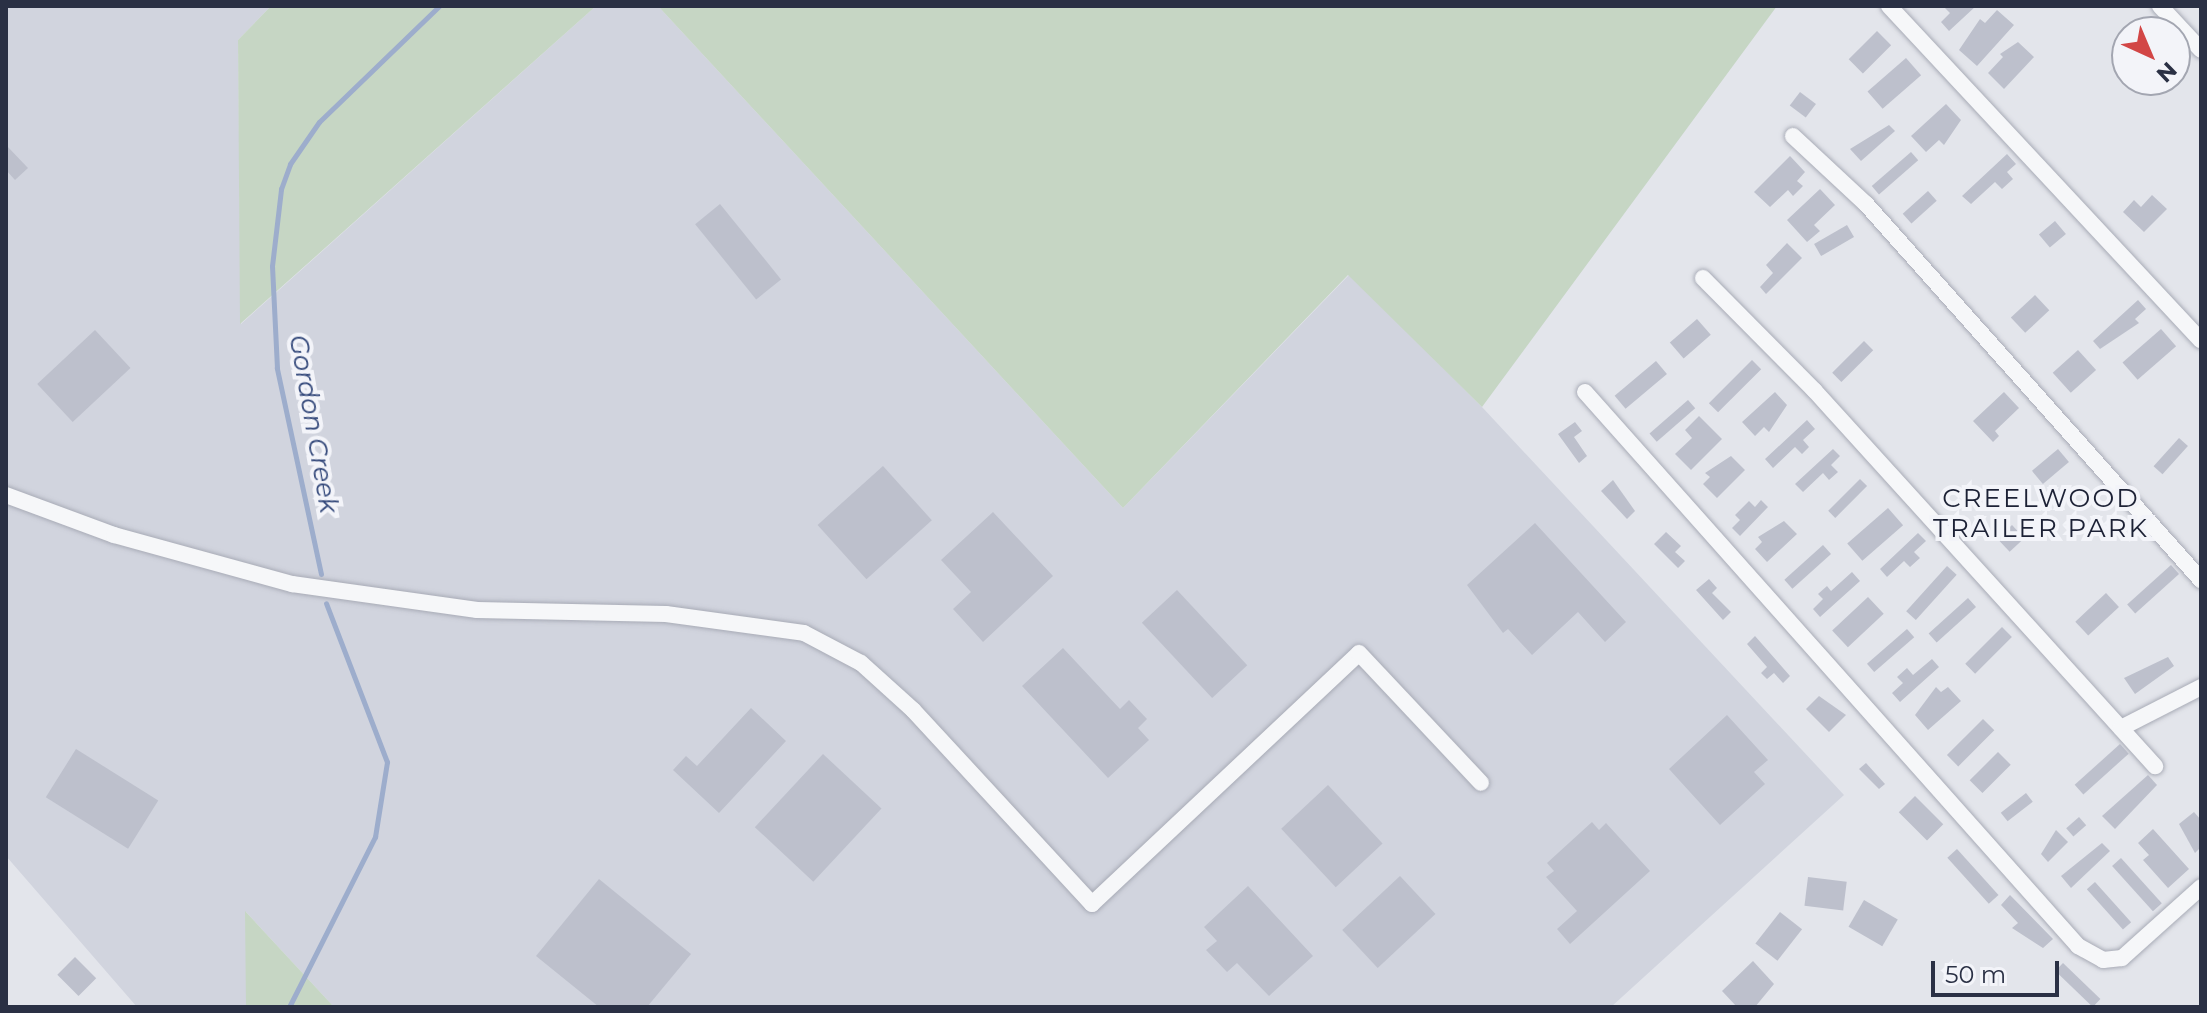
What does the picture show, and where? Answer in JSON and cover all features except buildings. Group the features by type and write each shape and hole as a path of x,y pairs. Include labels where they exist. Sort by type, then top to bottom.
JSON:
{"street":[{"path":"1889,6 2201,340"},
{"path":"2160,6 2201,50"},
{"path":"1793,136 1866,204 2201,580"},
{"path":"1703,278 1814,390 2155,766"},
{"path":"1585,392 2078,946 2103,960 2122,958 2201,887"},
{"path":"6,495 114,535 292,584 477,610 666,614 804,633 861,663 913,710 1092,904 1359,653 1481,783"},
{"path":"2121,728 2201,687"}],"shaded area":[{"path":"6,6 271,6 238,40 241,324 596,6 658,6 1123,508 1349,275 1482,407 1844,795 1611,1007 334,1007 246,912 246,1007 137,1007 6,856"}],"green space":[{"path":"271,6 596,6 240,324 238,40"},
{"path":"658,6 1777,6 1482,407 1348,275 1123,508"},
{"path":"245,911 334,1007 246,1007"}],"waterway":[{"name":"Gordon Creek","path":"321,574 277,368 272,266 281,189 290,164 319,122 439,6"},
{"name":"Gordon Creek","path":"289,1007 375,837 387,762 326,603"}],"district":[{"name":"CREELWOOD TRAILER PARK","path":"2041,514"}]}
